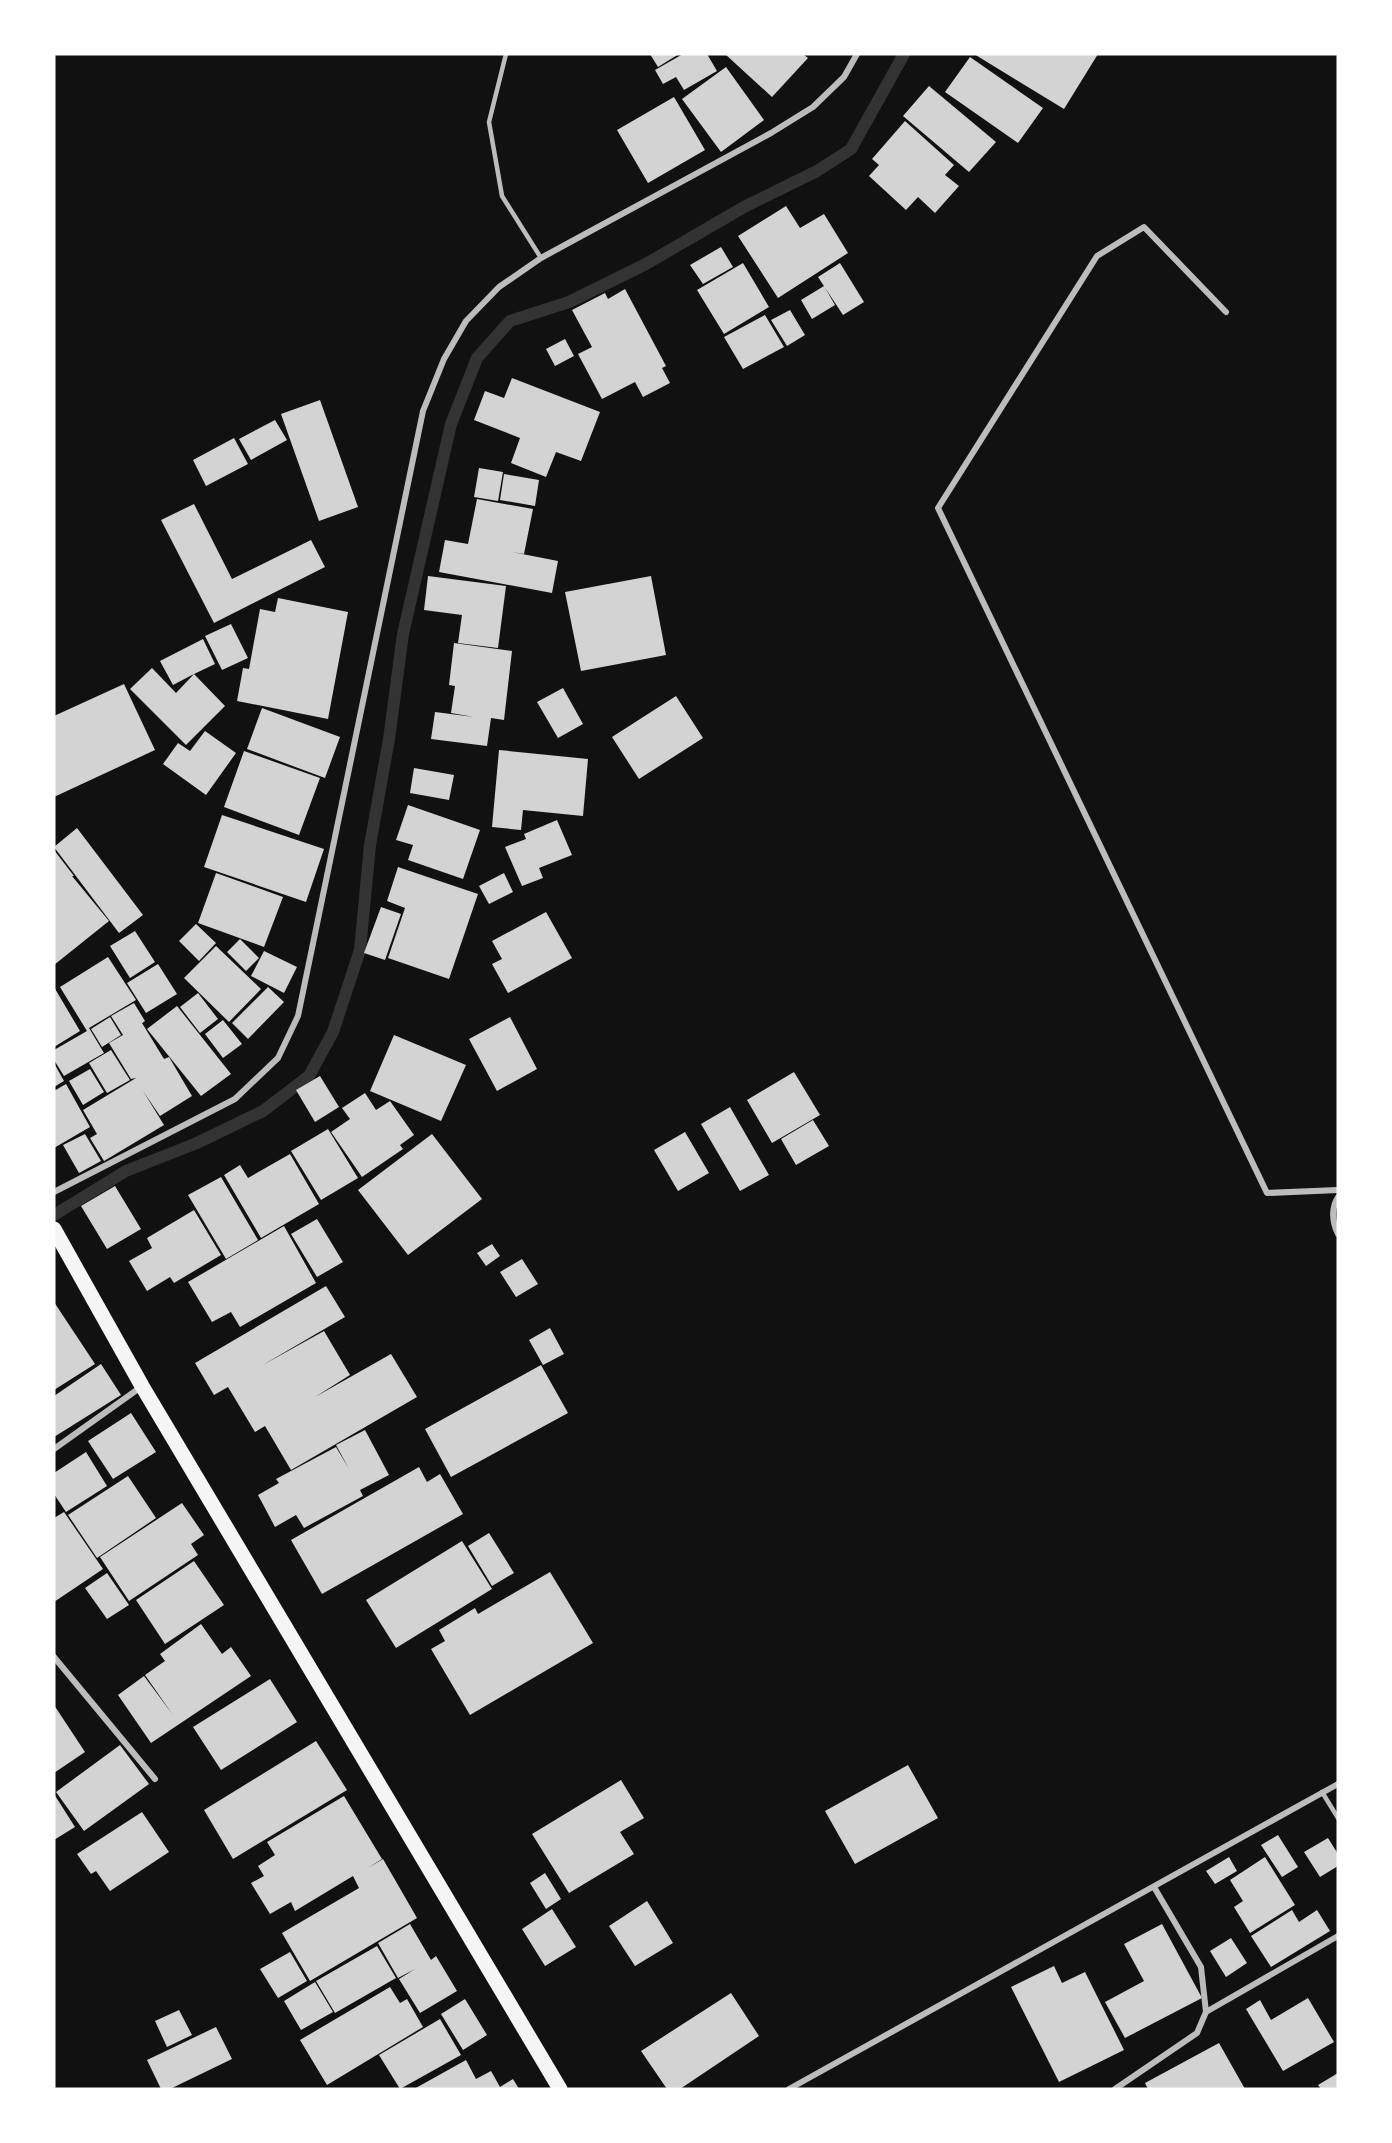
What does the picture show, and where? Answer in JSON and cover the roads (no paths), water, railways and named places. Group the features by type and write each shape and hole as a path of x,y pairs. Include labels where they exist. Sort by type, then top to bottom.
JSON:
{"main road":[{"path":"57,1235 142,1386 560,2089"}],"street":[{"path":"54,1192 236,1099 278,1058 298,1016 423,411 444,359 466,321 498,287 541,258 771,133 813,107 844,77 856,54"},
{"path":"1226,312 1144,227 1097,256 938,508 1267,1192 1338,1190"},
{"path":"1338,1197 1333,1205 1334,1227 1338,1234"},
{"path":"54,1449 142,1386"},
{"path":"54,1657 155,1779"},
{"path":"789,2089 1338,1784"},
{"path":"1114,2089 1197,2034 1206,2012 1201,1967 1154,1887"},
{"path":"1206,2012 1338,1936"}],"lane":[{"path":"506,54 489,122 492,143 502,196 541,258"},
{"path":"1322,1792 1338,1818"}],"waterway":[{"path":"54,1215 126,1171 197,1143 263,1111 309,1076 333,1032 360,950 370,845 389,739 403,634 451,424 477,358 510,321 569,302 646,264 744,207 817,171 851,149 904,54"}]}
